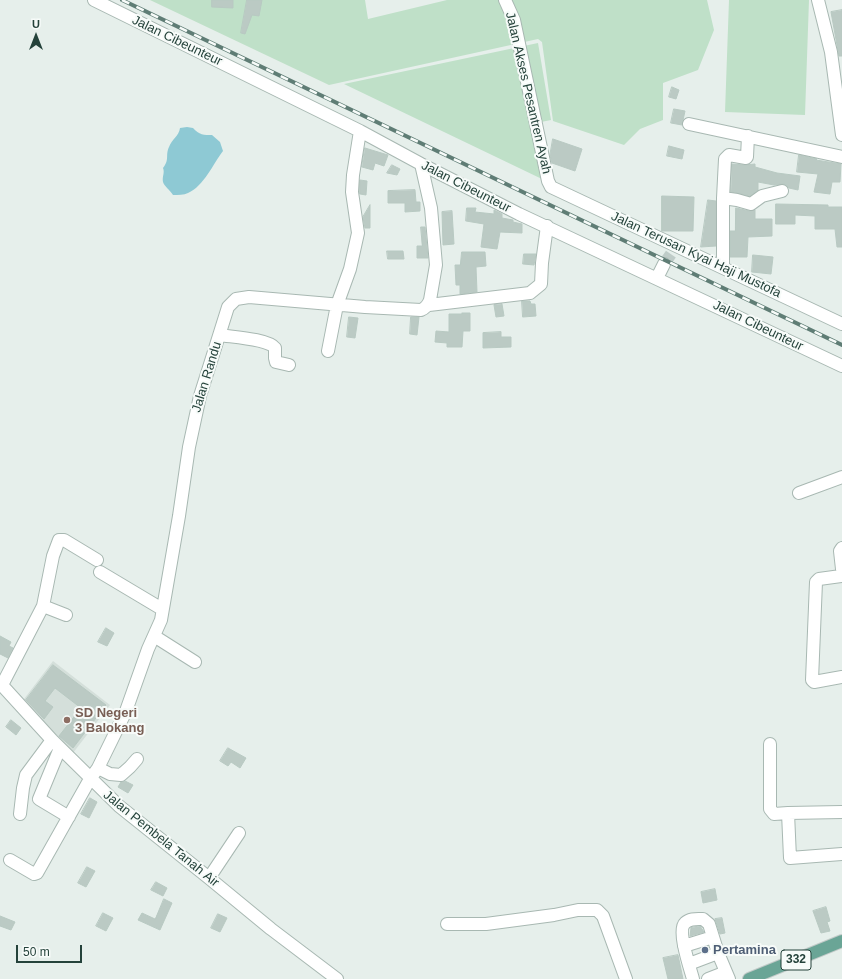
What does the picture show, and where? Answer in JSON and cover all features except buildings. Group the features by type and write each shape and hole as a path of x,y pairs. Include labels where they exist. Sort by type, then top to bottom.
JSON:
{"main road":[{"name":"332","path":"749,979 842,941"}],"street":[{"name":"Jalan Cibeunteur","path":"94,0 360,131 519,214 842,366"},
{"name":"Jalan Akses Pesantren Ayah","path":"505,0 514,20 548,181 551,187"},
{"path":"818,0 831,52 842,135"},
{"path":"689,124 842,157"},
{"path":"328,351 337,305 350,269 358,233 352,192 353,175 360,131"},
{"path":"723,267 723,198 725,159 729,156 746,158 748,136"},
{"path":"421,164 431,208 436,266 429,305"},
{"name":"Jalan Terusan Kyai Haji Mustofa","path":"551,187 671,255 723,267 842,324"},
{"path":"723,198 751,204 762,196 782,191"},
{"name":"Jalan Randu","path":"10,860 35,874 90,779 98,768 126,711 148,649 161,620 189,447 200,396 228,308 236,299 249,296 365,308 421,310 429,305 530,294 541,284 547,226"},
{"path":"657,278 671,255"},
{"path":"220,335 256,340 271,345 275,348 276,362 290,365"},
{"path":"799,493 842,477"},
{"path":"1,684 43,606 53,556 59,540 64,540 97,560"},
{"path":"842,548 840,551 842,569"},
{"path":"100,572 162,609"},
{"path":"842,575 819,579 816,582 812,680 814,682 842,676"},
{"path":"43,606 66,615"},
{"path":"154,636 195,662"},
{"name":"Jalan Pembela Tanah Air","path":"1,684 56,744 119,806 210,878 271,929 336,979"},
{"path":"20,814 26,775 56,744"},
{"path":"56,744 39,799 68,817"},
{"path":"770,744 770,809 774,814 842,812"},
{"path":"98,768 110,774 121,775 137,759"},
{"path":"788,813 790,858 842,854"},
{"path":"210,878 239,833"},
{"path":"447,924 486,924 554,915 578,910 597,910 603,916 626,979"},
{"path":"693,979 684,946 682,929 684,923 693,919 703,919 709,924 718,953 728,976 708,979"},
{"path":"684,946 713,937"},
{"path":"689,964 718,953"}],"shaded area":[{"name":"SD Negeri 3 Balokang","path":"53,661 110,705 73,753 21,703"}],"green space":[{"path":"150,0 365,0 368,19 447,0 707,0 714,30 698,70 663,83 663,120 640,129 624,145 553,121 542,42 538,39 329,85"},
{"path":"729,0 809,0 805,115 725,112"},
{"path":"538,43 551,120 536,123 544,180 344,84"}],"water":[{"path":"180,128 193,128 202,134 212,135 220,142 223,151 208,174 194,190 186,194 173,195 163,182 163,168 170,144"}],"tunnel":[{"path":"664,264 671,254"}],"railway":[{"path":"122,0 842,345"}],"place":[{"name":"SD Negeri 3 Balokang","path":"67,720"},
{"name":"Pertamina","path":"705,950"}]}
